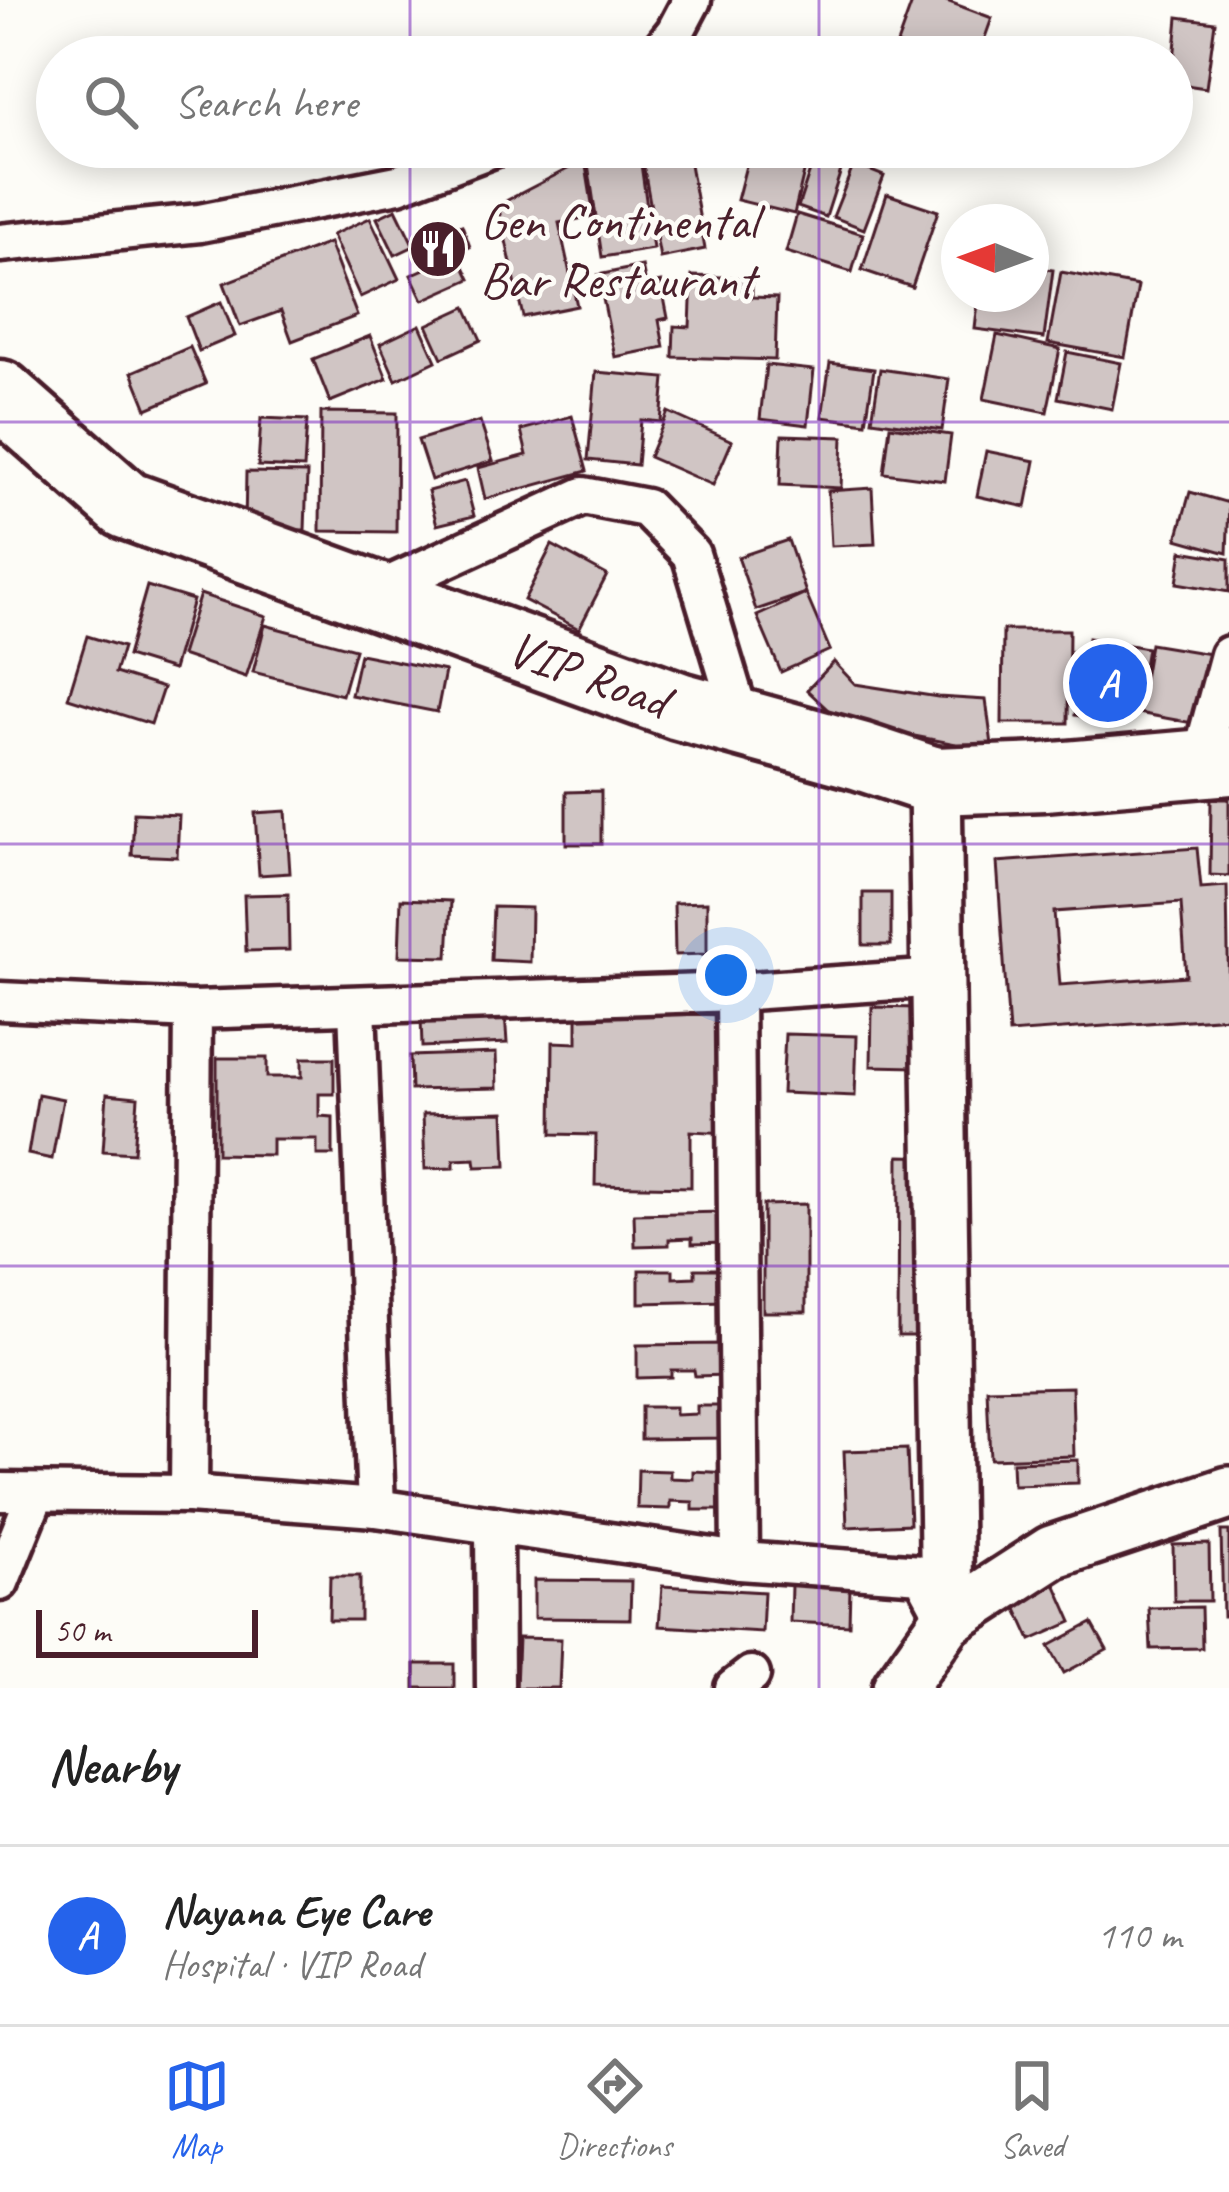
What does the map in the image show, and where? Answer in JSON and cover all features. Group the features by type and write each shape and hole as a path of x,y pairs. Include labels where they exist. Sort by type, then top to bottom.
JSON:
{"highway":[{"name":"VIP Road","path":"0,394 126,505 679,706 935,781 1044,777 1215,761"}],"street":[{"path":"672,36 692,0"},
{"path":"0,243 200,224 398,184 440,168"},
{"path":"370,594 583,496 646,508 691,554 742,723"},
{"path":"1215,761 1229,655"},
{"path":"935,781 947,1620"},
{"path":"0,1001 193,1010 357,1006 735,992 939,978"},
{"path":"735,992 740,1561"},
{"path":"357,1006 376,1508"},
{"path":"189,1494 193,1010"},
{"path":"0,1582 18,1493 189,1494 376,1508 740,1561 922,1574 947,1620"},
{"path":"899,1688 947,1620 1052,1552 1229,1493"},
{"path":"494,1526 495,1688"}],"building":[{"path":"913,0 944,0 992,18 986,36 900,36"},
{"path":"1178,17 1215,22 1206,88 1193,86 1193,36 1176,36"},
{"path":"570,168 586,168 594,216 559,223 577,306 523,317 498,205"},
{"path":"589,168 642,168 653,249 602,257"},
{"path":"644,168 691,168 705,249 660,258"},
{"path":"745,168 805,168 794,214 737,200"},
{"path":"811,168 842,168 826,217 798,207"},
{"path":"852,168 884,176 864,229 833,217"},
{"path":"887,194 938,211 912,287 862,270"},
{"path":"396,209 414,246 395,255 377,218"},
{"path":"797,214 863,234 852,272 786,252"},
{"path":"370,218 399,279 360,297 332,235"},
{"path":"462,225 470,247 424,265 415,242"},
{"path":"329,243 357,316 292,341 281,311 240,326 224,283"},
{"path":"458,254 470,279 423,300 411,275"},
{"path":"642,266 646,285 661,282 668,318 659,320 664,347 615,357 598,275"},
{"path":"1061,272 1138,286 1125,357 1048,343"},
{"path":"692,276 752,278 752,297 777,298 775,360 673,357 674,326 690,327"},
{"path":"221,302 235,336 199,351 186,317"},
{"path":"466,307 481,340 442,358 427,325"},
{"path":"977,312 1047,312 1044,338 975,329"},
{"path":"420,325 436,361 396,380 380,344"},
{"path":"997,335 1060,349 1047,412 984,399"},
{"path":"370,336 387,379 330,402 313,359"},
{"path":"190,347 206,384 147,409 132,372"},
{"path":"1067,352 1121,363 1112,409 1058,398"},
{"path":"830,363 874,369 866,423 822,417"},
{"path":"766,365 814,370 808,425 760,419"},
{"path":"880,369 949,379 942,430 872,420"},
{"path":"596,372 665,378 661,422 641,420 637,465 588,460"},
{"path":"321,412 397,413 396,532 320,531"},
{"path":"668,412 732,441 713,485 649,457"},
{"path":"572,416 587,471 485,499 478,468 527,455 521,430"},
{"path":"261,418 307,420 304,468 258,466"},
{"path":"480,421 493,461 431,480 418,440"},
{"path":"890,426 951,435 945,481 884,473"},
{"path":"782,435 843,437 841,488 780,485"},
{"path":"986,451 1035,461 1026,507 977,496"},
{"path":"246,472 307,473 305,530 245,529"},
{"path":"465,481 474,516 437,525 428,491"},
{"path":"872,488 875,544 831,546 828,491"},
{"path":"1190,492 1229,503 1227,553 1177,539"},
{"path":"788,540 806,593 756,610 738,557"},
{"path":"552,545 607,575 579,629 524,600"},
{"path":"1182,551 1229,559 1229,592 1177,583"},
{"path":"147,586 193,600 173,670 127,656"},
{"path":"200,594 266,616 246,677 181,655"},
{"path":"806,594 830,650 781,672 757,616"},
{"path":"265,625 355,649 342,695 253,672"},
{"path":"1003,630 1069,630 1068,723 1002,723"},
{"path":"87,636 123,647 115,673 163,688 151,724 68,698"},
{"path":"1088,638 1147,648 1136,713 1110,709 1108,721 1075,715"},
{"path":"1150,644 1210,654 1198,724 1138,713"},
{"path":"360,654 445,671 437,712 351,695"},
{"path":"834,662 855,684 986,700 992,745 956,744 841,722 807,690"},
{"path":"601,791 601,844 566,844 566,792"},
{"path":"1211,799 1229,799 1229,876 1210,875"},
{"path":"286,811 290,873 259,875 255,813"},
{"path":"134,813 179,815 177,857 132,855"},
{"path":"1197,848 1201,888 1227,886 1229,1017 1009,1033 997,862","holes":["1181,903 1186,976 1060,985 1054,912"]},
{"path":"863,893 891,893 891,945 863,945"},
{"path":"288,894 289,950 246,951 244,895"},
{"path":"401,899 451,901 448,957 399,956"},
{"path":"707,902 707,954 675,955 674,903"},
{"path":"493,907 531,908 530,962 491,960"},
{"path":"872,1007 918,1008 916,1067 871,1066"},
{"path":"577,1012 730,1015 728,1133 691,1131 691,1187 595,1185 596,1135 552,1134 553,1042 577,1043"},
{"path":"505,1013 507,1043 422,1047 421,1017"},
{"path":"785,1034 857,1036 855,1096 782,1093"},
{"path":"496,1053 497,1088 411,1090 410,1056"},
{"path":"217,1058 267,1058 267,1077 302,1077 302,1058 334,1058 334,1094 319,1094 319,1116 333,1117 333,1155 317,1155 317,1139 272,1139 272,1155 217,1154"},
{"path":"38,1094 63,1099 52,1159 28,1154"},
{"path":"107,1094 138,1097 134,1153 103,1151"},
{"path":"504,1112 506,1166 476,1167 475,1159 454,1160 454,1168 425,1169 423,1114"},
{"path":"899,1156 937,1157 935,1336 898,1336"},
{"path":"806,1204 806,1312 763,1312 763,1205"},
{"path":"724,1212 725,1243 692,1244 692,1238 669,1239 669,1245 635,1246 634,1214"},
{"path":"695,1269 726,1269 727,1301 639,1303 639,1270 673,1270 673,1278 695,1277"},
{"path":"726,1344 727,1375 695,1376 694,1370 671,1370 671,1377 637,1378 637,1345"},
{"path":"1072,1387 1074,1456 990,1459 987,1389"},
{"path":"697,1406 728,1406 729,1438 641,1439 641,1407 675,1407 675,1415 697,1414"},
{"path":"907,1449 910,1524 847,1527 844,1451"},
{"path":"1078,1460 1078,1483 1013,1485 1012,1462"},
{"path":"638,1470 670,1471 670,1478 693,1479 693,1471 729,1473 727,1510 693,1510 693,1502 670,1501 670,1509 637,1508"},
{"path":"1221,1531 1229,1531 1229,1616 1223,1616"},
{"path":"1209,1544 1210,1601 1174,1601 1173,1545"},
{"path":"330,1576 360,1576 360,1620 329,1620"},
{"path":"1053,1579 1072,1622 1031,1640 1012,1598"},
{"path":"534,1580 631,1581 630,1619 534,1618"},
{"path":"791,1585 850,1587 849,1625 790,1622"},
{"path":"662,1586 764,1592 762,1632 659,1626"},
{"path":"1201,1607 1202,1648 1151,1649 1149,1608"},
{"path":"1092,1623 1107,1650 1064,1673 1049,1646"},
{"path":"518,1638 561,1639 559,1688 516,1688"},
{"path":"415,1664 454,1664 454,1688 415,1688"}],"place":[{"name":"Gen Continental Bar Restaurant","path":"438,249"},
{"name":"Nayana Eye Care","path":"1108,683"}]}
